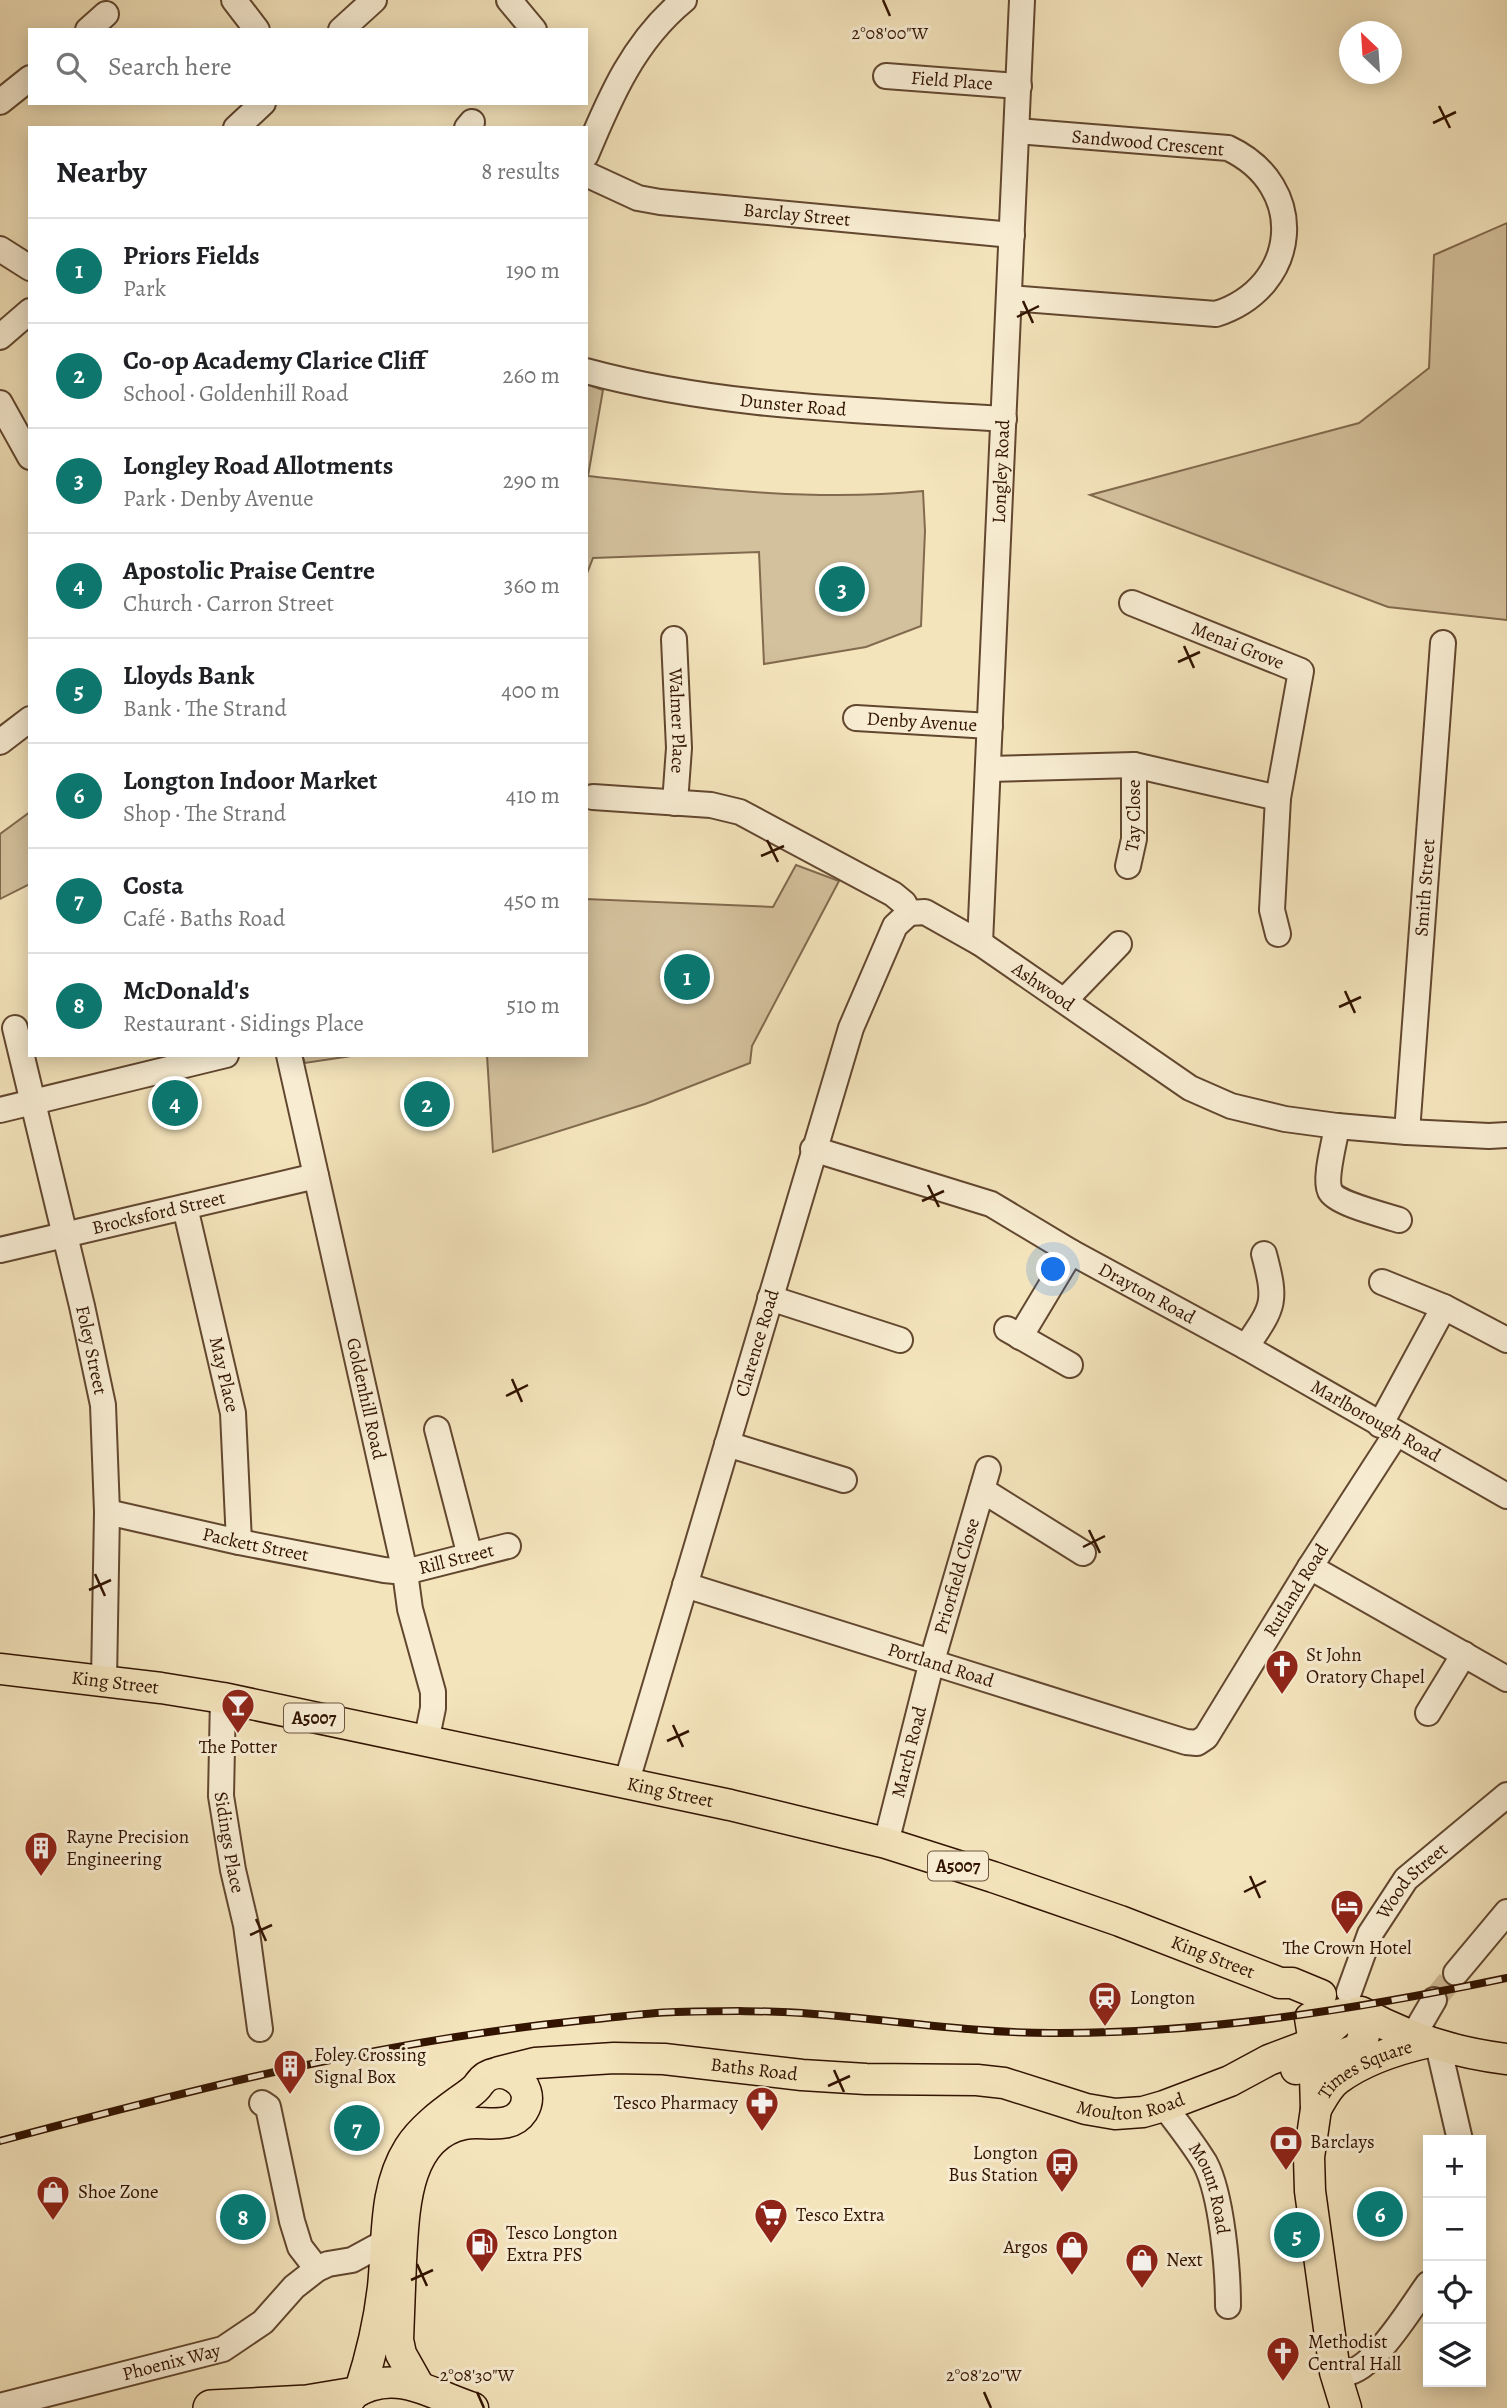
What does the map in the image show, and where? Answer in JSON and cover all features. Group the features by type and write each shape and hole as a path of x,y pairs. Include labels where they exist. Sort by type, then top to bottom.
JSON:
{"highway":[{"path":"211,2408 349,2398"}],"main road":[{"name":"King Street","path":"0,1669 223,1698 730,1805 886,1843 1107,1917 1324,2013"},
{"name":"Times Square","path":"1316,2109 1324,2013 1383,2024 1427,2041"},
{"name":"Moulton Road","path":"1028,2089 1086,2109 1115,2114 1143,2112 1230,2081 1269,2060 1324,2013"},
{"name":"Times Square","path":"1316,2109 1327,2090 1338,2079 1400,2048 1427,2041"},
{"name":"A5007","path":"1427,2041 1471,2054 1507,2059"},
{"name":"Baths Road","path":"349,2398 373,2346 383,2285 390,2199 398,2171 410,2147 437,2118 487,2081 535,2063 614,2058 664,2059 802,2075 866,2079 977,2080 1028,2089"},
{"path":"526,2099 539,2084 565,2063"},
{"path":"436,2397 401,2354 398,2340 402,2249 409,2183 424,2150 445,2131 468,2123 493,2123 503,2123 515,2119 525,2107 526,2092 518,2079 507,2073 487,2081 475,2102 483,2117 493,2123"},
{"path":"1316,2109 1309,2157 1310,2191 1335,2372 1346,2408"},
{"path":"349,2398 371,2385 393,2382 473,2408"}],"street":[{"path":"234,0 255,28"},
{"path":"343,28 374,0"},
{"path":"509,0 532,28"},
{"path":"588,150 630,60 661,22 684,0"},
{"name":"Longley Road","path":"980,943 1023,0"},
{"name":"Field Place","path":"886,76 1018,86"},
{"path":"0,103 28,80"},
{"path":"238,126 261,105"},
{"name":"Sandwood Crescent","path":"1009,298 1216,314 1244,303 1266,283 1280,257 1285,228 1283,213 1273,185 1254,163 1228,148 1017,131"},
{"name":"Barclay Street","path":"588,175 638,198 660,202 1012,235"},
{"path":"0,249 28,267"},
{"path":"0,337 28,313"},
{"name":"Dunster Road","path":"588,371 651,387 747,401 1004,419"},
{"path":"0,402 28,453"},
{"name":"Menai Grove","path":"1132,603 1301,671 1278,798 1272,910 1278,934"},
{"name":"Walmer Place","path":"674,639 678,748 675,803"},
{"name":"Smith Street","path":"1407,1132 1443,643"},
{"name":"Denby Avenue","path":"856,718 990,726"},
{"path":"0,742 28,721"},
{"path":"988,769 1134,765 1278,798"},
{"name":"Tay Close","path":"1128,866 1134,839 1134,765"},
{"name":"Ashwood","path":"593,797 711,805 740,812 893,894 909,913 925,912 980,943 1190,1088 1231,1106 1285,1119 1338,1126 1407,1132 1507,1135"},
{"name":"Clarence Road","path":"626,1784 850,1028 895,926 909,913"},
{"path":"1065,1000 1119,944"},
{"name":"Foley Street","path":"15,1028 103,1405 107,1512 104,1681"},
{"path":"0,1110 218,1057"},
{"name":"Goldenhill Road","path":"289,1057 405,1572 410,1609 433,1692 433,1708 426,1742"},
{"path":"1338,1126 1328,1181 1330,1192 1339,1200 1399,1220"},
{"name":"Drayton Road","path":"813,1149 991,1204 1071,1252 1246,1347"},
{"name":"Brocksford Street","path":"0,1250 316,1176"},
{"name":"May Place","path":"185,1207 233,1413 239,1542"},
{"path":"1070,1365 1013,1333 1071,1252"},
{"path":"1246,1347 1270,1312 1273,1285 1264,1254"},
{"path":"1382,1282 1444,1307 1507,1340"},
{"path":"770,1298 900,1340"},
{"name":"Rutland Road","path":"1197,1743 1206,1737 1310,1567 1388,1429 1444,1307"},
{"name":"Marlborough Road","path":"1246,1347 1507,1496"},
{"path":"437,1429 470,1556"},
{"path":"727,1444 844,1480"},
{"name":"Priorfield Close","path":"932,1661 985,1480 1083,1553"},
{"name":"Packett Street","path":"107,1512 239,1542 405,1572"},
{"name":"Rill Street","path":"405,1572 508,1546"},
{"path":"1310,1567 1507,1679"},
{"name":"Portland Road","path":"685,1585 1186,1742 1197,1743"},
{"path":"1428,1713 1464,1654"},
{"name":"March Road","path":"886,1843 932,1661"},
{"name":"Sidings Place","path":"223,1698 221,1796 233,1870 246,1925 260,2029"},
{"name":"Wood Street","path":"1324,2013 1406,1879 1507,1795"},
{"path":"1456,1973 1507,1912"},
{"path":"1434,2000 1427,2041 1458,2135"},
{"path":"262,2103 268,2107 300,2247 317,2269 328,2264 352,2260 387,2241"},
{"name":"Mount Road","path":"1164,2106 1206,2165 1219,2217 1222,2291"},
{"path":"352,2260 372,2272 383,2285"},
{"name":"Phoenix Way","path":"0,2406 223,2349 263,2322 294,2287 317,2269"},
{"path":"1335,2372 1345,2373 1357,2369 1380,2351 1423,2291"}],"shaded area":[{"path":"1507,223 1507,620 1388,607 1090,495 1359,423 1429,368 1434,255"},
{"path":"588,385 603,390 588,476"},
{"path":"588,476 714,489 797,494 923,491 925,531 921,626 866,647 764,664 759,552 593,558 588,571"},
{"path":"28,813 28,885 0,899 0,834"},
{"path":"796,865 839,881 752,1046 750,1063 645,1104 493,1152 487,1057 588,1057 588,899 773,907"},
{"path":"303,1057 344,1057 305,1063"}],"tunnel":[{"path":"1434,2000 1456,1973"}],"railway":[{"path":"0,2141 215,2086 358,2054 503,2030 577,2021 664,2013 763,2011 992,2031 1108,2032 1280,2018 1507,1978"}],"place":[{"name":"Longley Road Allotments","path":"842,589"},
{"name":"Priors Fields","path":"687,977"},
{"name":"Apostolic Praise Centre","path":"175,1103"},
{"name":"Co-op Academy Clarice Cliff","path":"427,1104"},
{"name":"St John Oratory Chapel","path":"1282,1696"},
{"name":"The Potter","path":"238,1735"},
{"name":"Rayne Precision Engineering","path":"41,1878"},
{"name":"The Crown Hotel","path":"1347,1936"},
{"name":"Longton","path":"1105,2028"},
{"name":"Foley Crossing Signal Box","path":"290,2096"},
{"name":"Costa","path":"357,2128"},
{"name":"Tesco Pharmacy","path":"762,2133"},
{"name":"Barclays","path":"1286,2172"},
{"name":"Longton Bus Station","path":"1062,2194"},
{"name":"Longton Indoor Market","path":"1380,2214"},
{"name":"McDonald's","path":"243,2217"},
{"name":"Shoe Zone","path":"53,2222"},
{"name":"Lloyds Bank","path":"1297,2235"},
{"name":"Tesco Extra","path":"771,2245"},
{"name":"Tesco Longton Extra PFS","path":"482,2274"},
{"name":"Argos","path":"1072,2277"},
{"name":"Next","path":"1142,2290"},
{"name":"Methodist Central Hall","path":"1283,2383"}]}
